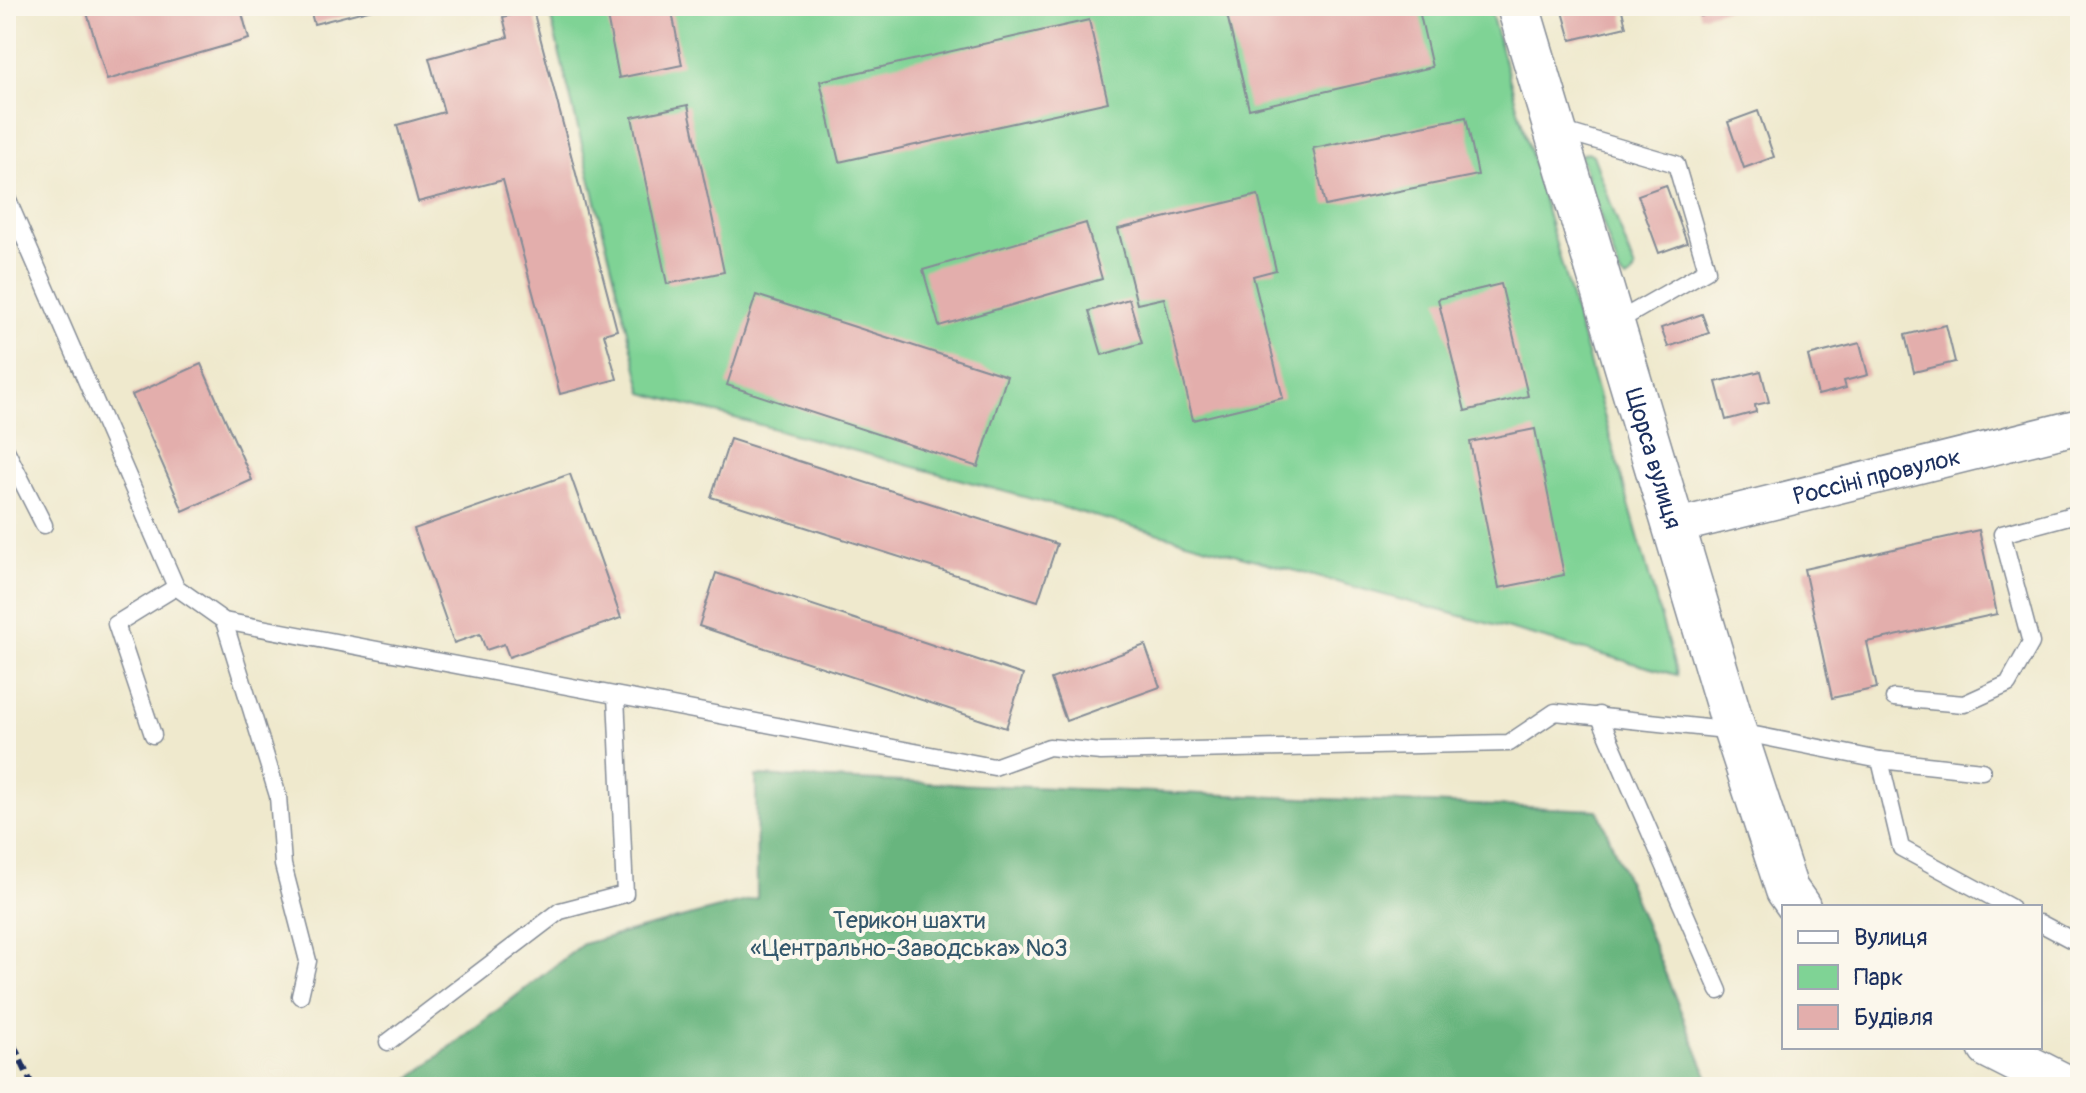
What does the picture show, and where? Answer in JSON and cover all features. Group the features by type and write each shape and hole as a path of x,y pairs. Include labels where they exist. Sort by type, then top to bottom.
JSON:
{"street":[{"name":"Щорса вулиця","path":"1518,6 1735,731 1787,890 1798,905"},
{"name":"Россіні провулок","path":"1673,527 2080,426"},
{"path":"1993,1049 2068,1087"}],"lane":[{"path":"1554,128 1676,164 1707,270 1613,324"},
{"path":"6,196 176,587 224,621 994,767 1049,747 1101,752 1509,743 1555,712 1735,731 1880,760 1982,771"},
{"path":"6,450 44,525"},
{"path":"1894,698 1964,704 2008,684 2031,643 2002,534 2080,513"},
{"path":"153,735 116,624 176,587"},
{"path":"224,621 278,796 283,865 308,961 300,996"},
{"path":"388,1042 560,911 625,894 616,696"},
{"path":"1599,715 1719,991"},
{"path":"1880,760 1901,848 2006,905"},
{"path":"2042,924 2072,940"}],"green space":[{"path":"548,6 1489,6 1677,675 643,393"},
{"path":"1588,152 1593,155 1635,270 1626,280 1620,275 1580,155"},
{"name":"Терикон шахти «Центрально-Заводська» №3","path":"756,776 1598,810 1712,1087 407,1087 409,1079 583,944 757,898"}],"building":[{"path":"85,6 240,6 249,39 107,80"},
{"path":"309,6 380,6 380,7 314,24"},
{"path":"605,6 671,6 682,65 619,78"},
{"path":"1225,6 1418,6 1432,67 1249,109"},
{"path":"1621,6 1626,27 1571,40 1562,8"},
{"path":"1697,6 1735,6 1735,7 1700,16"},
{"path":"533,10 617,330 604,334 617,379 560,394 503,180 418,202 397,125 444,112 429,58 508,37 503,17"},
{"path":"1089,20 1108,102 839,162 820,81"},
{"path":"688,105 724,272 667,284 632,117"},
{"path":"1758,111 1774,157 1744,168 1728,122"},
{"path":"1466,117 1478,175 1325,206 1313,148"},
{"path":"1666,185 1687,243 1659,253 1638,195"},
{"path":"1258,195 1276,270 1253,276 1283,398 1193,420 1164,298 1137,304 1118,229"},
{"path":"1086,223 1102,279 939,326 923,270"},
{"path":"1501,284 1528,396 1465,411 1438,299"},
{"path":"756,295 1007,376 978,467 727,385"},
{"path":"1129,299 1142,343 1102,355 1089,311"},
{"path":"1702,314 1709,333 1668,347 1661,328"},
{"path":"1946,325 1955,362 1914,372 1905,335"},
{"path":"1860,343 1868,375 1844,381 1846,388 1818,395 1808,356"},
{"path":"201,364 252,480 183,511 132,395"},
{"path":"1761,371 1769,402 1755,405 1756,412 1726,420 1716,382"},
{"path":"1535,429 1564,575 1499,588 1470,442"},
{"path":"730,439 1057,544 1038,601 711,497"},
{"path":"570,474 621,618 509,657 504,644 486,650 480,634 454,643 414,529"},
{"path":"1979,530 1997,614 1867,642 1877,688 1832,698 1804,569"},
{"path":"716,573 1023,675 1006,728 699,626"},
{"path":"1145,645 1160,687 1066,721 1051,679"}],"railway":[{"path":"6,1028 33,1087"},
{"path":"6,1081 9,1087"}]}
